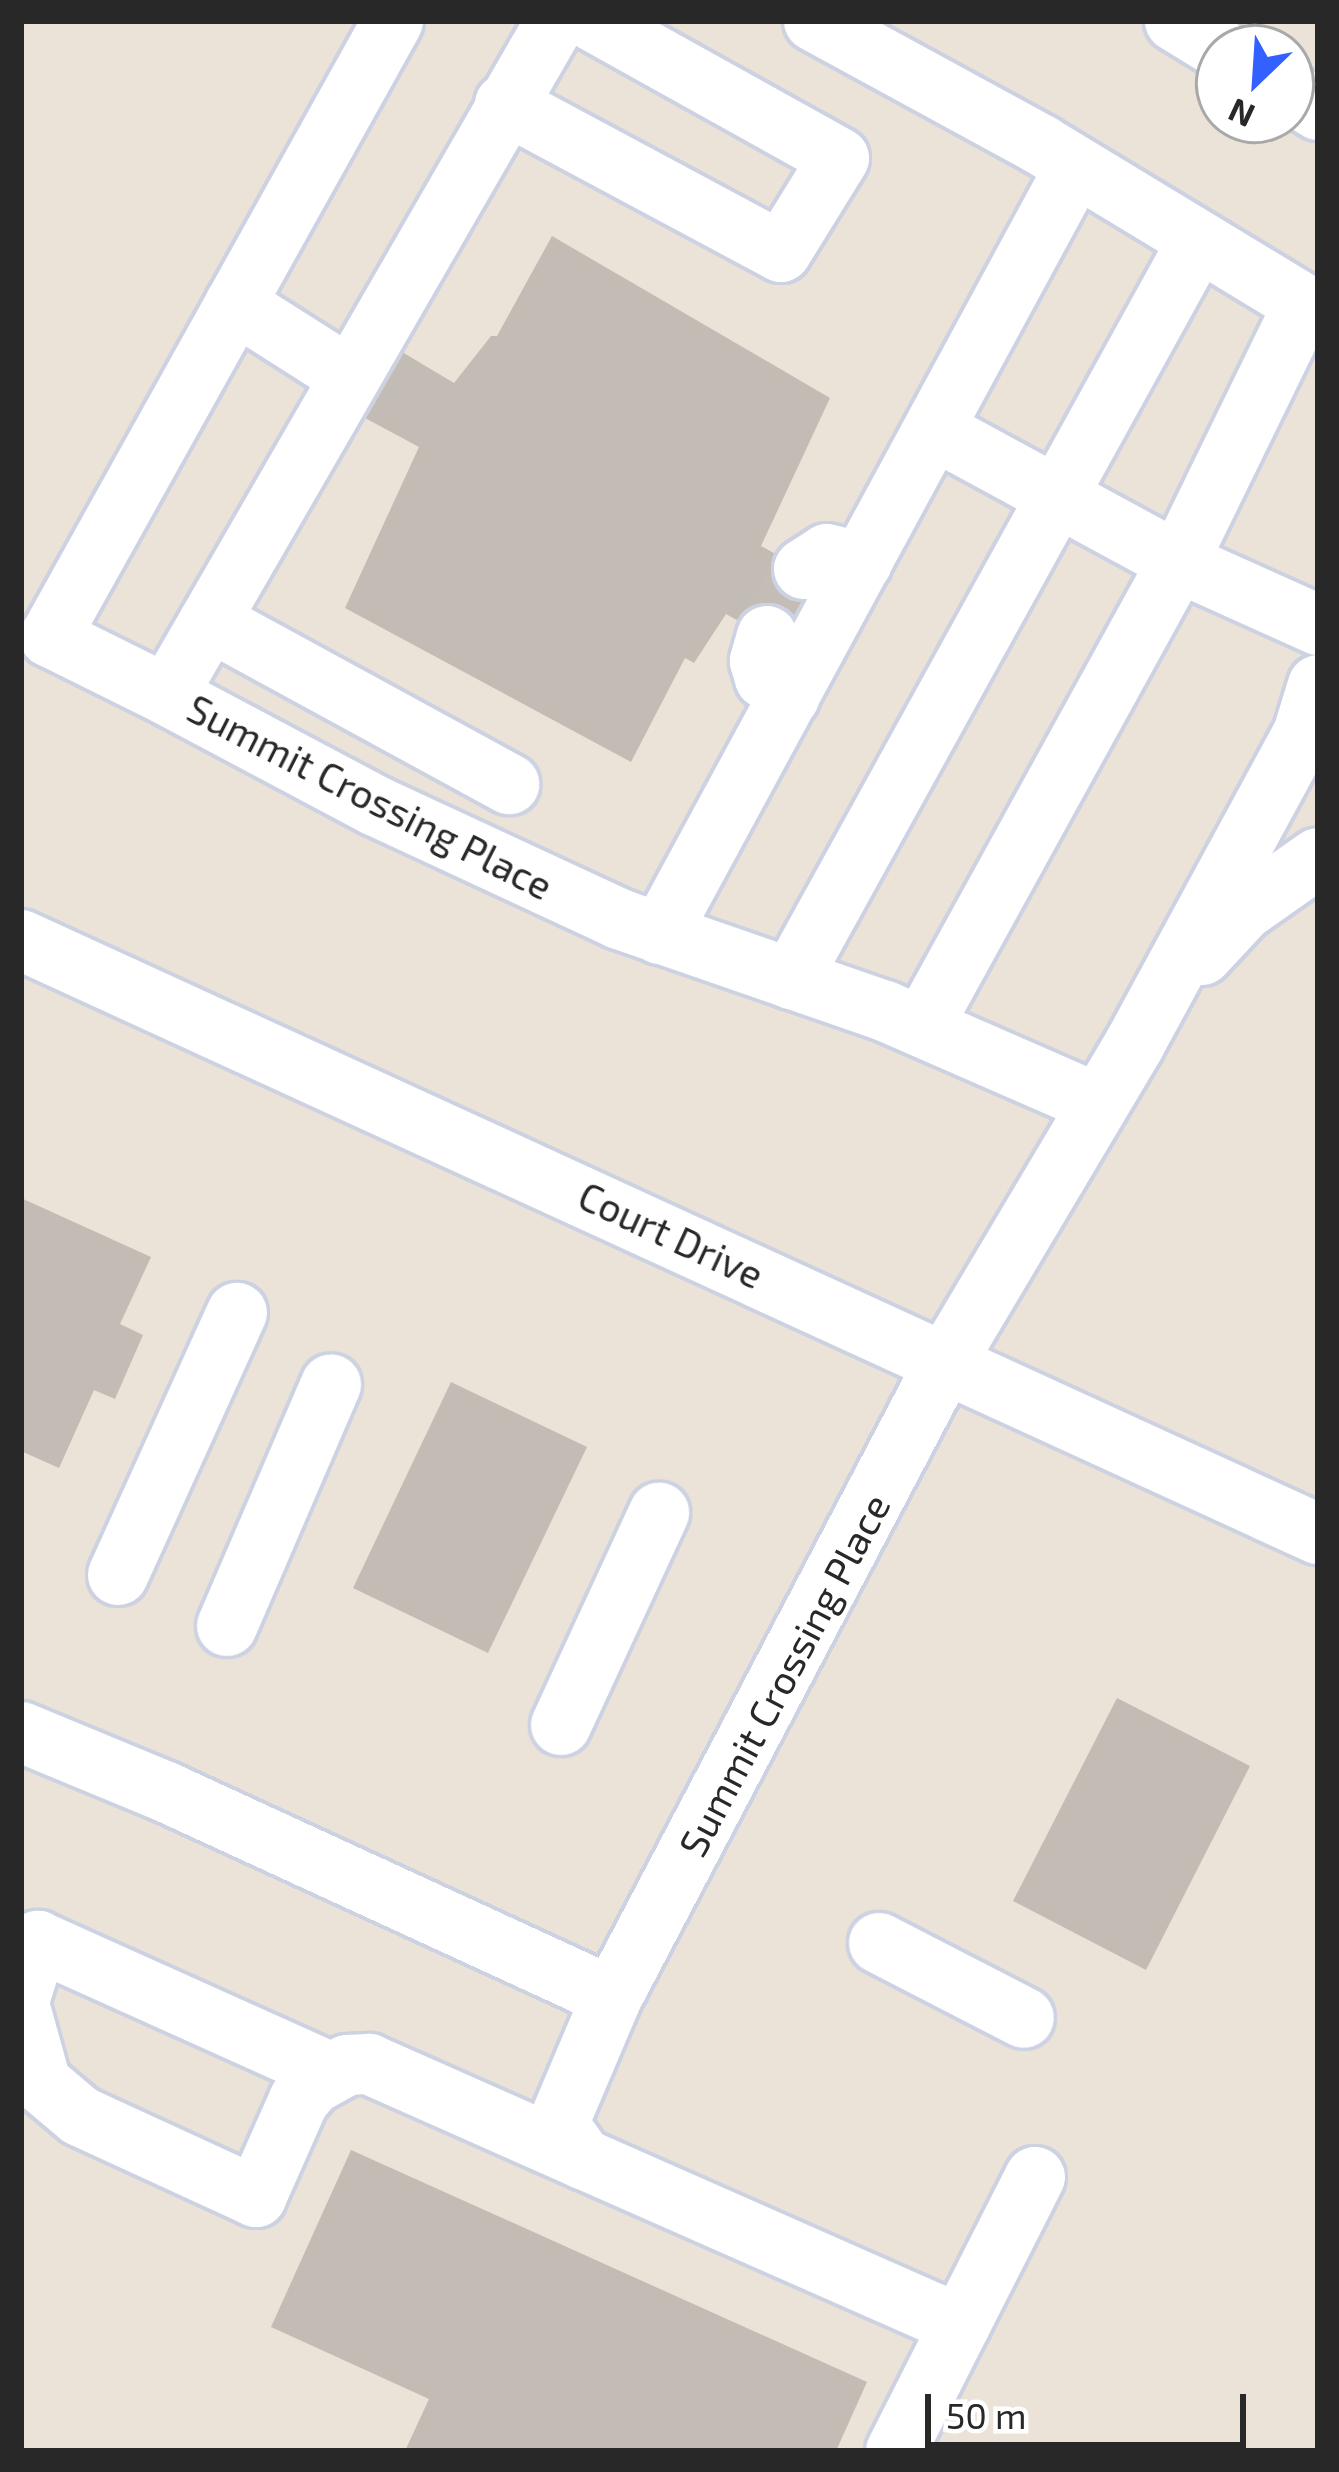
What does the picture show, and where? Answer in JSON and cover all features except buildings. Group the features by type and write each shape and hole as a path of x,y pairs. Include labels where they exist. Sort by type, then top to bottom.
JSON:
{"street":[{"path":"167,695 50,637 393,21"},
{"name":"Summit Crossing Place","path":"556,21 167,695 376,806 660,934 922,1028 1096,1103"},
{"path":"505,104 782,252 839,158 593,21"},
{"path":"814,21 1076,166 1304,304 1178,562 922,1028"},
{"path":"660,934 1076,166"},
{"path":"790,979 1053,495 1198,241"},
{"path":"236,304 350,377"},
{"path":"935,430 1312,634"},
{"path":"804,569 827,554 862,563"},
{"path":"210,620 509,784"},
{"path":"766,636 760,661 765,678 789,698"},
{"name":"Summit Crossing Place","path":"583,2158 558,2124 612,1996 944,1365 1009,1263 1303,734 1318,685"},
{"name":"Summit Crossing Place","path":"1153,1007 1244,910 1318,858"},
{"name":"Court Drive","path":"21,940 1318,1534"},
{"path":"118,1576 237,1313"},
{"path":"227,1627 331,1384"},
{"path":"561,1725 659,1513"},
{"path":"21,1732 166,1792 612,1996"},
{"path":"21,1995 38,1942 329,2072"},
{"path":"879,1943 1024,2018"},
{"path":"21,2011 41,2083 80,2116 256,2197 299,2100 329,2072 369,2064 961,2325"},
{"path":"896,2451 1035,2177"}],"tunnel":[{"path":"767,636 804,569"}]}
